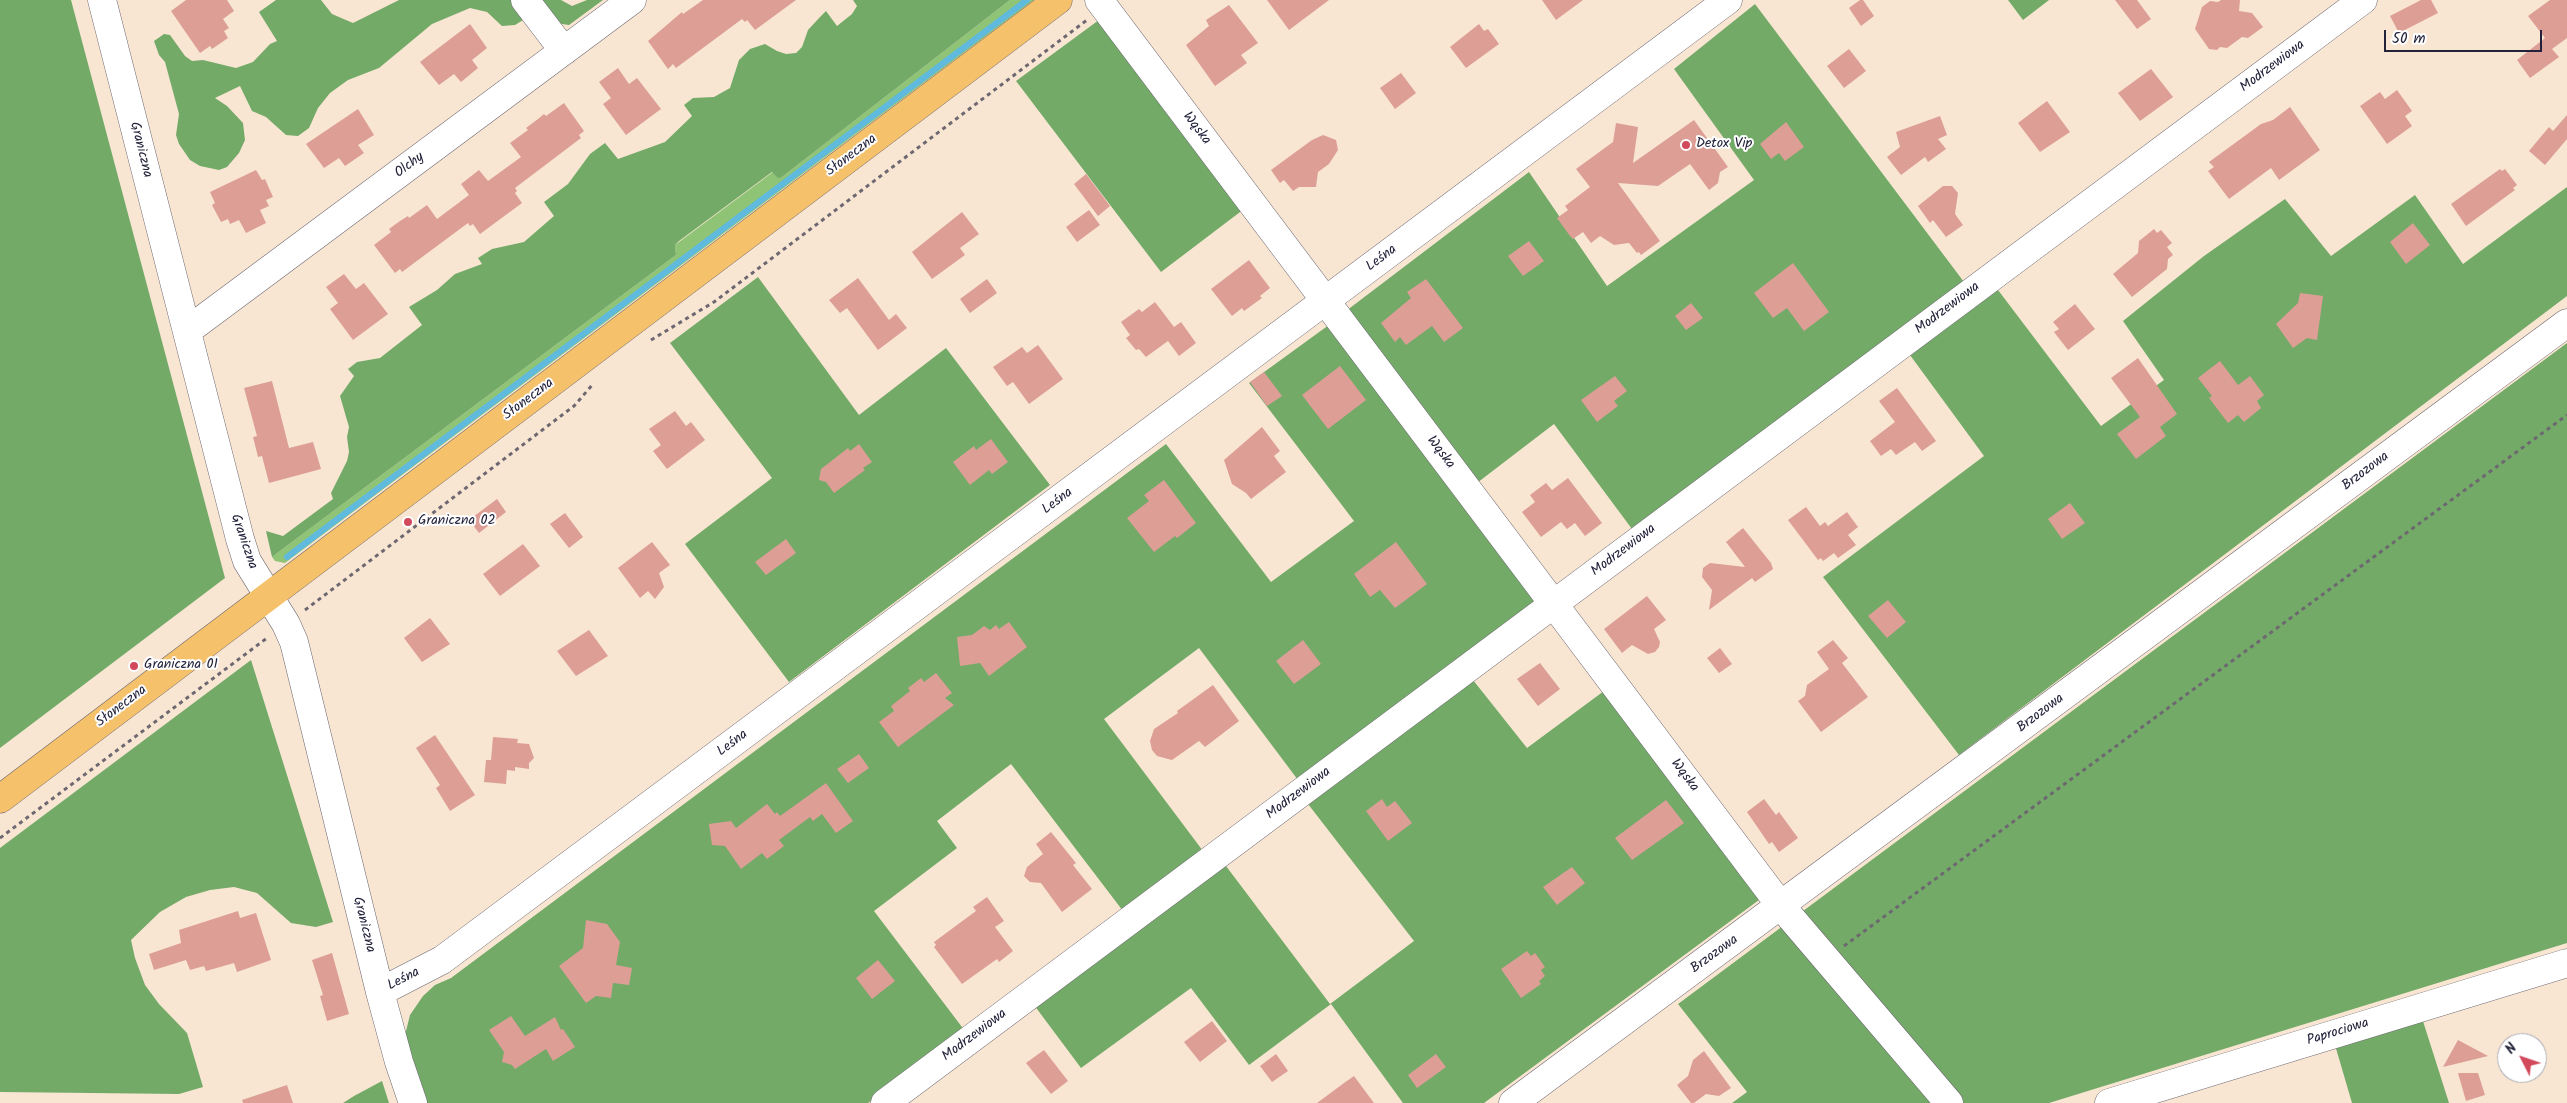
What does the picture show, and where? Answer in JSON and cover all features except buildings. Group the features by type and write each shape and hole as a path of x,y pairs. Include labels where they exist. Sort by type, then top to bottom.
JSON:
{"main road":[{"name":"Słoneczna","path":"0,799 1058,0"}],"street":[{"name":"Graniczna","path":"102,0 244,554 256,578 286,624 294,642 380,992 399,1062 413,1103"},
{"path":"525,0 564,51"},
{"name":"Olchy","path":"187,331 632,0"},
{"name":"Leśna","path":"380,992 442,960 1728,0"},
{"name":"Modrzewiowa","path":"885,1103 2362,0"},
{"name":"Wąska","path":"1101,4 1781,906 1949,1103"},
{"name":"Brzozowa","path":"1513,1103 2567,323"},
{"name":"Paprociowa","path":"2109,1103 2567,963"}],"path":[{"path":"649,342 714,302 1101,4"},
{"path":"0,838 574,406 594,383 602,377"},
{"path":"1826,958 2567,415"}],"green space":[{"path":"0,0 71,0 225,578 0,748"},
{"path":"276,0 321,0 332,14 353,23 399,0 515,0 528,17 515,25 502,26 487,12 470,8 432,24 379,68 348,80 330,93 318,108 309,128 298,136 286,135 266,117 252,111 240,86 215,98 227,106 243,123 245,140 239,153 227,167 219,170 200,166 190,160 179,144 176,135 179,114 165,62 159,55 154,41 164,34 170,35 185,56 192,61 203,60 236,68 253,62 270,44 277,41 259,12"},
{"path":"538,0 561,0 572,6 587,0 603,0 569,25 555,23"},
{"path":"853,0 1010,0 782,177 778,178 772,172 679,241 675,245 676,255 272,557 266,531 283,536 333,499 331,493 347,461 349,452 347,437 349,427 340,396 354,376 348,369 357,362 380,358 422,325 409,307 437,290 455,274 482,264 478,258 492,249 524,242 554,216 544,202 568,184 590,154 605,143 618,159 665,142 692,116 684,105 693,98 714,97 730,88 739,60 750,49 765,44 786,54 796,53 802,47 808,30 826,11 837,26 852,14 857,6"},
{"path":"1010,0 1034,0 285,563 275,561 272,557 676,255 675,245 773,172 778,177 782,177"},
{"path":"2008,0 2049,0 2023,20"},
{"path":"1755,4 1964,282 1632,529 1554,424 1473,486 1342,314 1529,172 1607,286 1754,180 1674,69"},
{"path":"1103,17 1248,206 1161,272 1016,81"},
{"path":"2567,187 2567,296 1959,755 1823,577 1984,456 1910,355 1998,290 2101,426 2164,380 2123,321 2204,256 2285,199 2331,256 2415,195 2463,264"},
{"path":"758,277 859,415 946,348 1050,485 789,682 685,544 772,478 670,343"},
{"path":"1333,322 1541,597 1298,780 1199,648 1104,719 1203,851 1123,911 1011,764 937,821 957,848 874,911 965,1031 868,1103 425,1103 405,1035 410,1015 423,996 435,985 451,978 1166,444 1271,582 1354,521 1249,383"},
{"path":"2567,343 2567,943 2049,1103 1732,1103 1747,1092 1678,1004"},
{"path":"251,660 333,922 316,927 291,923 257,893 234,887 210,890 186,897 160,912 131,940 135,958 145,985 159,1004 187,1033 203,1087 179,1094 0,1092 0,848"},
{"path":"1473,680 1527,748 1608,688 1763,897 1484,1103 1403,1103 1331,1004 1249,1065 1191,988 1081,1068 1034,1005 1226,866 1330,1004 1414,941 1308,804"},
{"path":"2422,1018 2449,1103 2352,1103 2335,1045"},
{"path":"382,1081 389,1103 343,1103 354,1096"}],"waterway":[{"path":"287,557 1027,0"}],"place":[{"name":"Detox Vip","path":"1686,145"},
{"name":"Graniczna 02","path":"408,522"},
{"name":"Graniczna 01","path":"134,666"}]}
